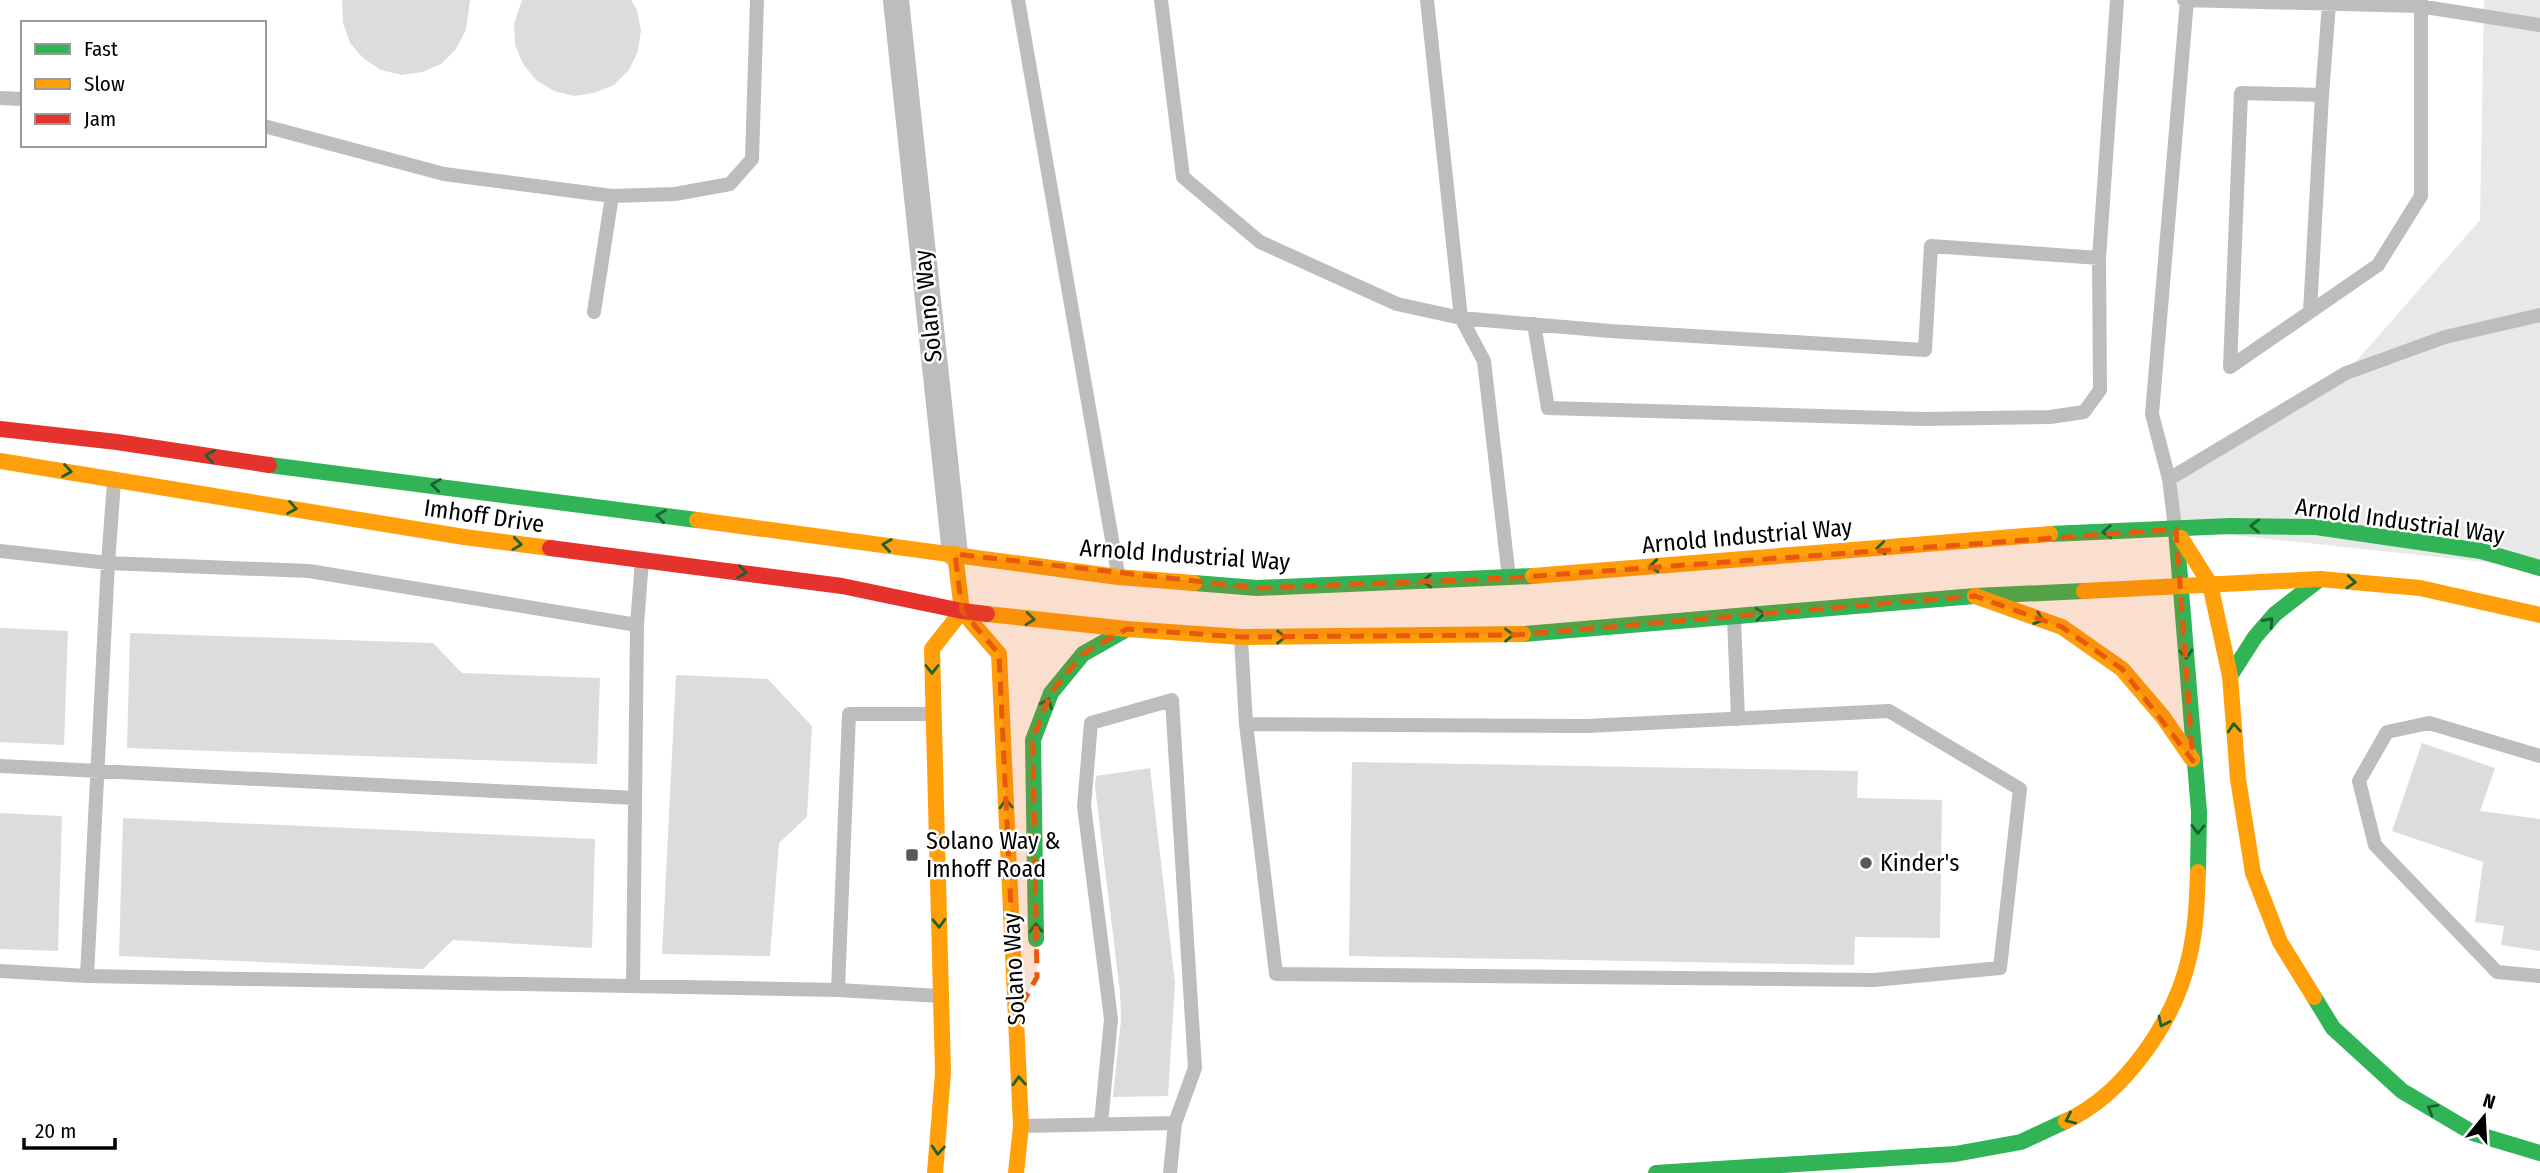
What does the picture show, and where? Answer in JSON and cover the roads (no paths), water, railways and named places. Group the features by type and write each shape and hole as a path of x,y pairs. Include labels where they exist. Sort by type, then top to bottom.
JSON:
{"main road":[{"name":"Imhoff Drive","path":"0,429 116,460 464,537 842,586 962,611"},
{"name":"Imhoff Drive","path":"0,461 116,460 297,469 955,554"},
{"name":"Arnold Industrial Way","path":"955,554 1118,576 1257,588 1509,578 2038,535 2230,526 2316,527 2481,551 2540,568"},
{"path":"2176,529 2210,584 2230,676 2238,779 2253,873 2280,942 2333,1028 2402,1091 2473,1132 2540,1153"},
{"path":"1656,1173 1955,1154 2021,1142 2085,1111 2124,1078 2155,1038 2181,985 2189,959 2197,912 2199,812 2176,529"},
{"name":"Solano Way","path":"955,554 962,611 999,654 1021,1126 1016,1173"},
{"path":"2230,676 2255,637 2275,614 2320,579"},
{"path":"936,1173 943,1073 932,649 962,611 1127,629 1241,637 1516,635 1975,596 2320,579 2420,588 2540,615"},
{"path":"1975,596 2062,627 2122,669 2163,717 2193,761"},
{"path":"1037,949 1033,740 1051,693 1083,654 1127,629"},
{"path":"1016,1015 1032,986"}],"street":[{"name":"Solano Way","path":"896,0 955,554"}],"lane":[{"path":"266,126 444,174 612,196 675,194 730,184 752,159 757,0"},
{"path":"1018,0 1118,576"},
{"path":"1161,0 1183,177 1261,242 1397,304 1461,318 1610,331 1925,351 1931,246 2099,258"},
{"path":"1427,0 1461,318 1484,362 1509,578"},
{"path":"1534,324 1549,408 1922,419 2050,417 2084,412 2100,390 2099,258 2117,0"},
{"path":"2176,529 2169,479 2152,414 2185,0 2329,4 2420,3 2540,25"},
{"path":"2322,94 2241,93 2230,367 2378,265 2421,196 2420,3"},
{"path":"2310,312 2329,4"},
{"path":"0,98 21,99"},
{"path":"594,312 612,196"},
{"path":"2169,479 2346,373 2445,337 2540,315"},
{"path":"86,976 116,460"},
{"path":"0,551 108,563 309,571 637,625"},
{"path":"633,986 637,625 642,559"},
{"path":"1734,616 1738,719"},
{"path":"1241,637 1246,724 1276,974 1874,980 2000,968 2020,789 1889,711 1587,726 1246,724"},
{"path":"1101,1123 1111,1019 1084,806 1091,723 1172,700 1195,1068 1175,1123 1170,1173"},
{"path":"838,990 849,714 932,714"},
{"path":"2540,756 2430,723 2387,732 2359,781 2375,845 2497,972 2540,976"},
{"path":"0,766 635,798"},
{"path":"0,971 86,976 838,990 941,996"},
{"path":"1021,1126 1175,1123"}],"place":[{"name":"Solano Way & Imhoff Road","path":"912,855"},
{"name":"Kinder's","path":"1866,863"}]}
